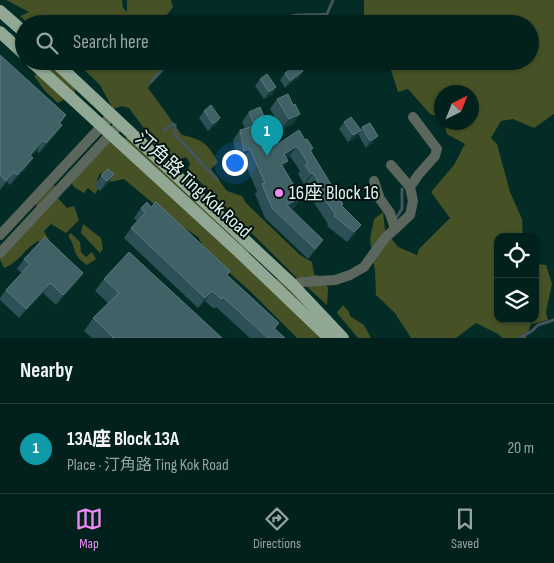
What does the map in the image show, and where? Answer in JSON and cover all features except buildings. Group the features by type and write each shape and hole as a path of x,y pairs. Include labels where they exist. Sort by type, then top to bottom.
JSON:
{"main road":[{"path":"0,11 15,24"},
{"path":"0,32 15,46"},
{"name":"汀角路 Ting Kok Road","path":"41,70 329,338"},
{"name":"汀角路 Ting Kok Road","path":"64,70 293,285 343,338"}],"street":[{"path":"410,187 435,156 437,149 413,117"},
{"path":"0,253 116,119"},
{"path":"8,244 0,235 106,130"},
{"path":"293,285 301,282 335,280 350,275 364,267 386,238 410,215 413,201 410,187 392,165"},
{"path":"374,181 380,199 390,213 395,229"}],"green space":[{"path":"6,0 122,0 123,8 127,12 127,0 171,0 173,7 167,15 22,15 29,12"},
{"path":"364,0 554,0 554,114 534,128 513,119 501,121 491,138 497,144 510,192 522,219 523,233 494,233 494,323 535,323 531,324 526,338 502,338 476,323 456,338 411,338 395,313 376,295 375,271 370,239 374,219 383,212 385,230 398,247 417,255 419,249 450,218 431,192 454,165 465,144 447,134 446,130 479,130 479,85 434,85 434,115 430,114 408,89 398,92 391,70 539,70 539,15 364,15"},
{"path":"42,70 60,70 74,86 76,96 58,103 45,91 34,76"},
{"path":"84,70 160,70 148,88 182,135 195,138 204,143 211,151 218,162 211,169 227,191 242,196 246,203 300,255 312,262 314,274 322,277 328,288 327,305 306,286 309,276 297,278 188,170 190,163 186,157 176,161 159,144 149,145 149,135 129,108 122,106 113,109 100,85"},
{"path":"115,132 125,138 137,136 230,235 241,233 249,250 250,261 261,275 280,280 310,309 327,338 297,338 250,291 207,253 198,237 175,222 124,179 110,182 100,173 97,180 100,186 95,194 88,188 84,193 74,187 68,176"},
{"path":"50,185 60,187 58,198 67,208 74,206 79,220 66,233 51,224 44,231 52,246 54,255 38,241 15,262 4,268 0,260 0,250 36,209 36,202"},
{"path":"83,224 101,238 103,249 100,253 81,233"},
{"path":"71,233 80,242 81,252 86,257 92,252 96,259 87,265 78,257 68,236"},
{"path":"539,264 546,265 552,284 546,312 548,320 539,322"},
{"path":"343,305 350,316 364,325 371,338 358,338 337,313"}],"waterway":[{"path":"320,15 327,14 333,0"},
{"path":"295,15 301,15"},
{"path":"301,15 320,15"},
{"path":"151,82 162,70"},
{"path":"164,130 173,124 175,125 175,135 217,179"},
{"path":"394,221 402,209 402,189"},
{"path":"519,338 532,331 538,325 554,320"}],"place":[{"name":"13A座 Block 13A","path":"267,156"},
{"name":"16座 Block 16","path":"279,193"}]}
